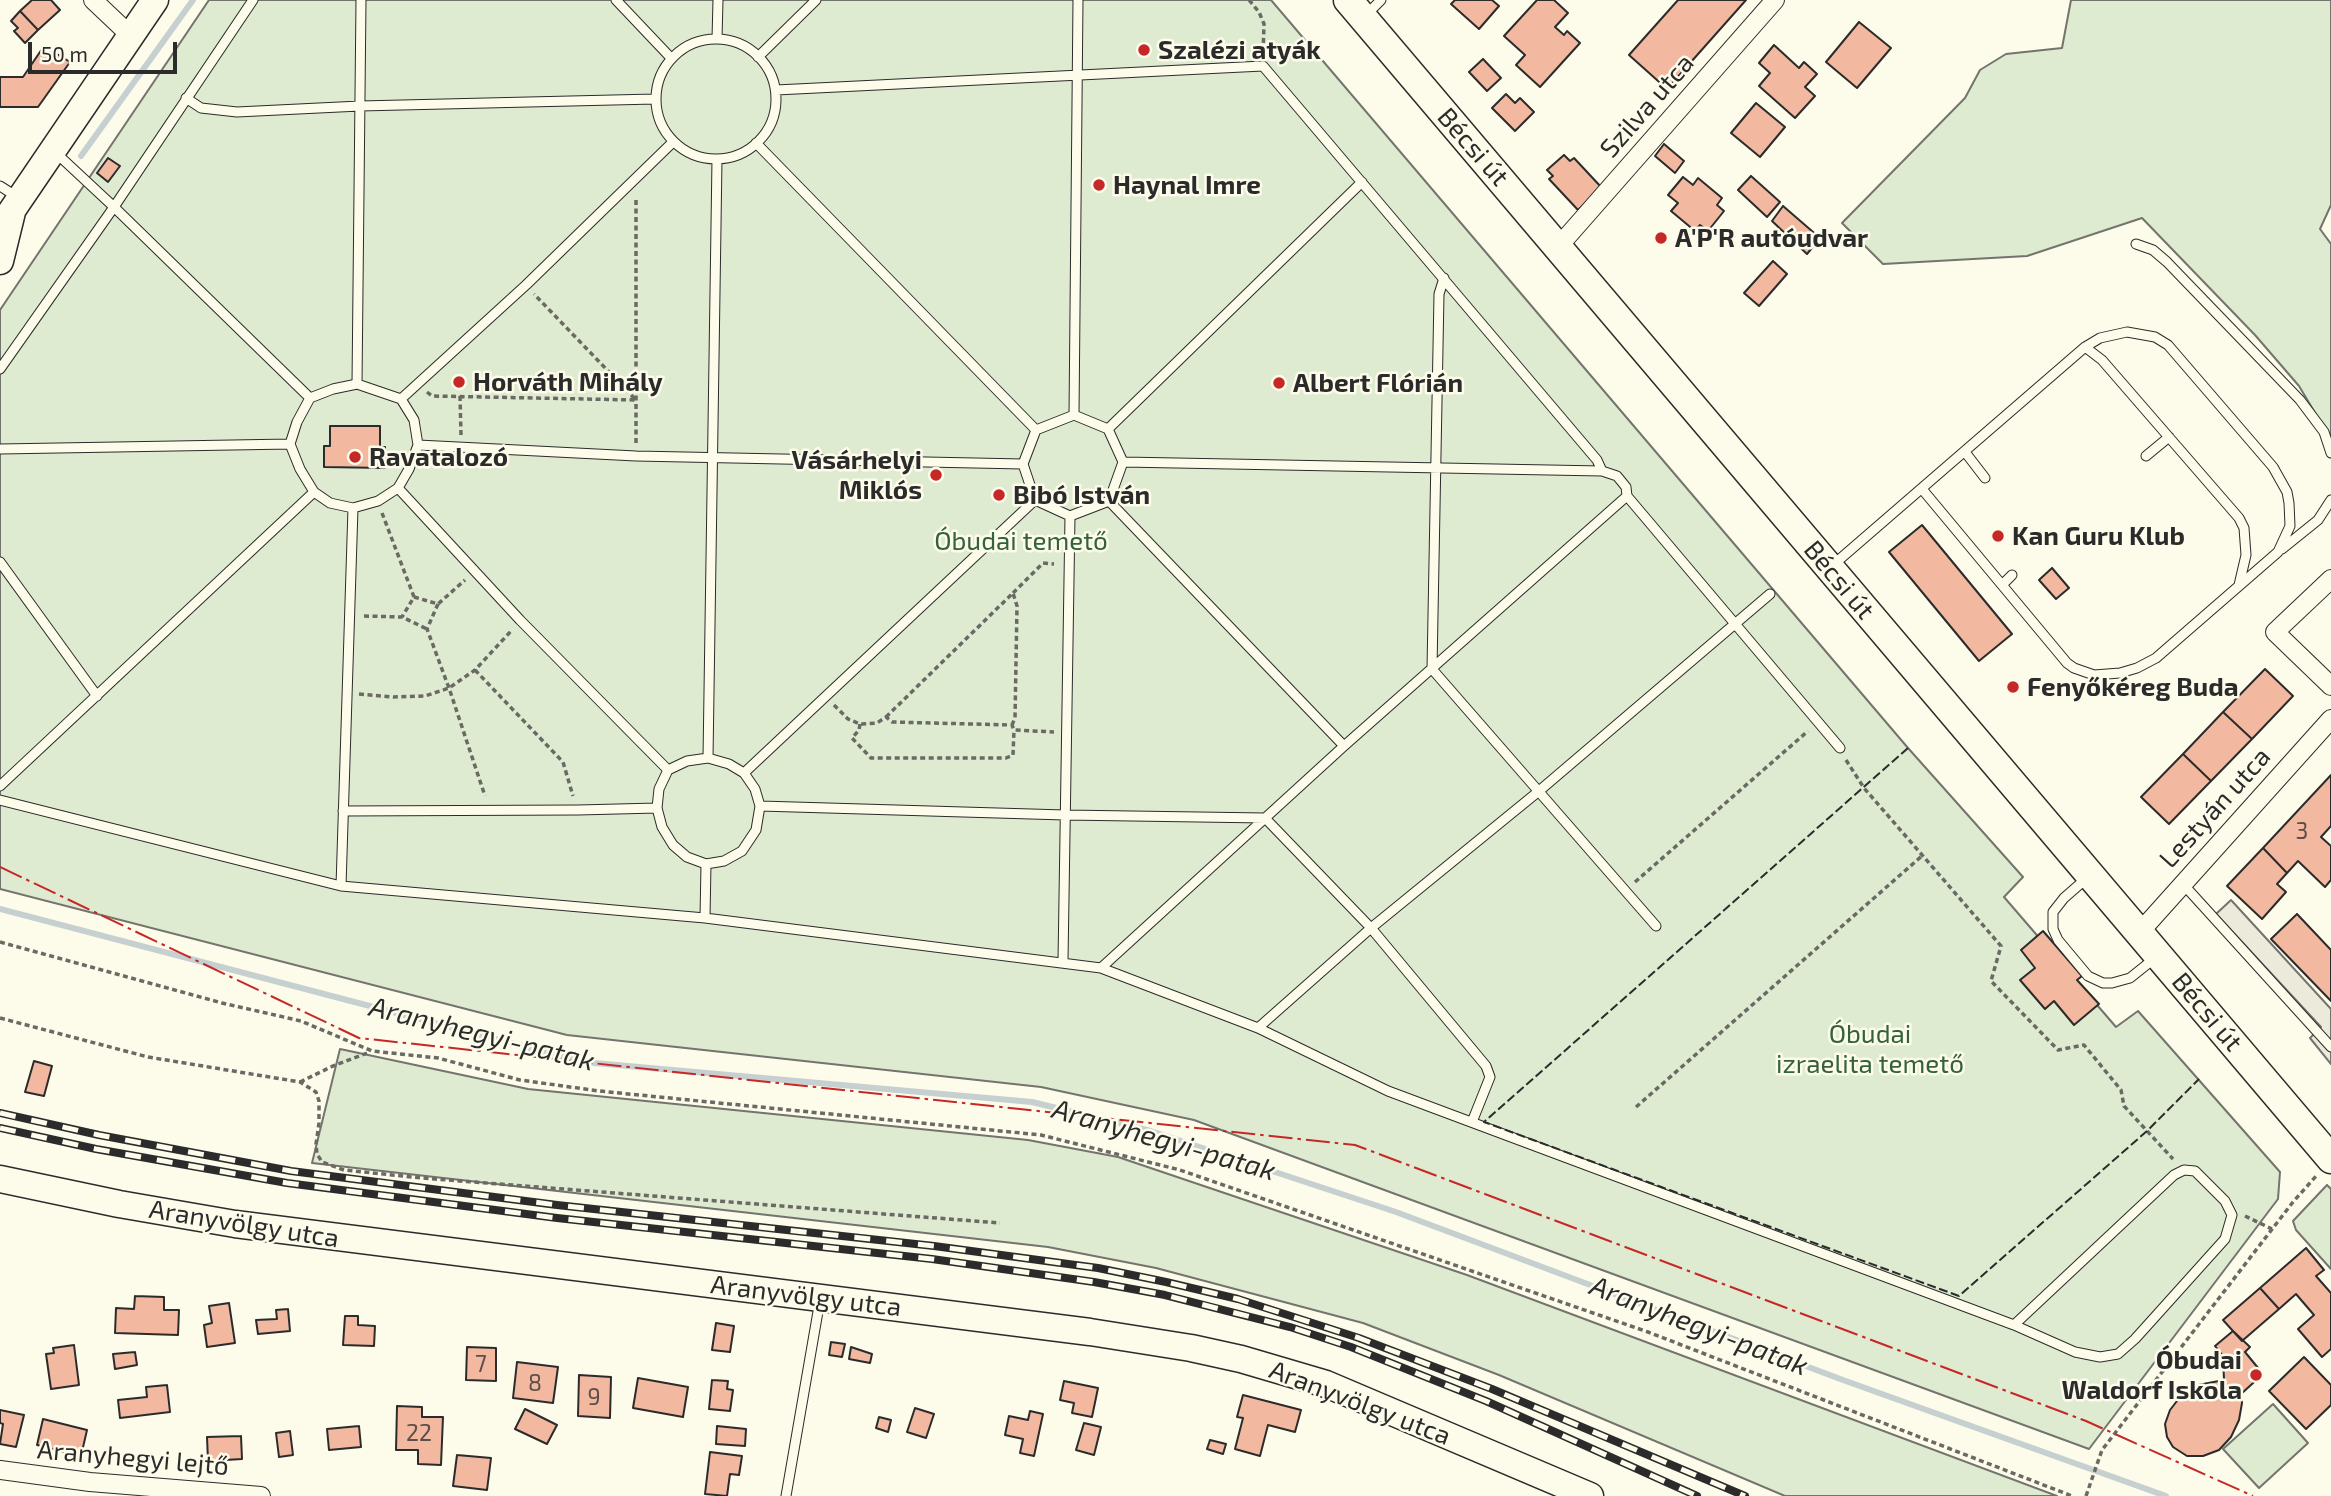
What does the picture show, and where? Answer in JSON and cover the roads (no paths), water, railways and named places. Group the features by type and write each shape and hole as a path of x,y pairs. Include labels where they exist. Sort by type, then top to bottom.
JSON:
{"main road":[{"name":"Bécsi út","path":"1364,6 1558,247 2159,954 2327,1165"}],"street":[{"path":"93,0 131,36"},
{"path":"0,261 8,206 54,151 155,0"},
{"name":"Szilva utca","path":"1558,247 1774,0"},
{"path":"2331,579 2275,632 2331,686"},
{"name":"Lestyán utca","path":"2139,933 2331,719"},
{"name":"Aranyvölgy utca","path":"0,1179 119,1205 235,1224 1136,1338 1241,1359 1307,1378 1360,1397 1590,1496"},
{"name":"Aranyhegyi lejtő","path":"0,1470 89,1489 261,1496"}],"lane":[{"path":"0,369 253,0"},
{"path":"357,384 361,0"},
{"path":"617,0 671,58"},
{"path":"718,0 718,38"},
{"path":"758,57 816,0"},
{"path":"1074,415 1078,0"},
{"path":"718,38 742,44 758,57 769,70 776,90 772,120 757,143 738,155 717,159 692,154 673,142 660,123 655,99 659,77 671,58 695,42 718,38"},
{"path":"776,90 1264,66 1597,460 1602,471"},
{"path":"186,98 201,108 237,112 360,106 655,99"},
{"path":"401,399 526,285 673,142"},
{"path":"757,143 1036,430"},
{"path":"54,151 310,398"},
{"path":"708,758 717,159"},
{"path":"1108,429 1362,182"},
{"path":"2136,244 2153,250 2167,262 2300,400 2324,432 2331,453"},
{"path":"1444,278 1439,293 1432,669 1656,926"},
{"path":"1829,568 2085,347 2099,338 2127,332 2155,337 2168,345 2273,467 2289,503 2290,517 2287,536 2278,552"},
{"path":"2085,347 2102,360 2239,517 2244,528 2246,555 2239,584"},
{"path":"357,384 401,399 414,420 418,445 398,488 378,502 353,508 330,503 314,492 300,469 290,444 297,422 310,398 357,384"},
{"path":"1074,415 1108,429 1123,462 1109,501 1070,516 1035,500 1023,464 1036,430 1074,415"},
{"path":"2146,456 2169,437"},
{"path":"0,449 290,444"},
{"path":"418,445 636,456 1023,464"},
{"path":"1965,452 1985,478"},
{"path":"1123,462 1602,471 1617,476 1626,487 1627,496 1840,748"},
{"path":"398,488 520,620 668,770"},
{"path":"1922,489 2067,663 2084,673 2105,675 2137,668 2156,658 2239,584 2318,520 2331,500"},
{"path":"0,786 314,492"},
{"path":"1101,968 1344,746 1627,496"},
{"path":"744,773 1035,500"},
{"path":"1109,501 1344,746"},
{"path":"341,886 353,508"},
{"path":"1063,961 1070,516"},
{"path":"0,562 97,696"},
{"path":"2002,585 2012,575"},
{"path":"1258,1028 1371,928 1539,791 1770,594"},
{"path":"708,758 729,764 744,773 755,789 760,806 757,830 742,850 724,861 706,864 687,857 673,845 662,827 657,808 659,789 668,770 687,761 708,758"},
{"path":"0,800 341,886 705,918 1063,961 1101,968 1258,1028 1388,1091 2014,1325 2075,1352 2100,1357 2118,1354 2135,1339 2225,1239 2232,1215 2225,1201 2195,1171 2184,1170 2174,1175 2014,1325"},
{"path":"760,806 1265,818 1371,928 1486,1066 1490,1077 1472,1122"},
{"path":"343,811 657,808"},
{"path":"705,918 706,864"},
{"path":"2090,876 2056,906 2052,920 2058,940 2088,976 2103,983 2121,981 2130,978 2159,954"},
{"path":"2183,884 2331,1047"},
{"path":"786,1496 820,1298"}],"waterway":[{"path":"81,156 193,0"},
{"name":"Aranyhegyi-patak","path":"0,909 583,1062 1032,1102 1151,1131 1396,1212 1843,1380 2166,1496"}],"railway":[{"path":"0,1113 99,1135 291,1171 557,1205 934,1246 1098,1268 1166,1282 1238,1299 1359,1338 1492,1389 1745,1496"},
{"path":"0,1128 96,1149 287,1183 557,1218 932,1259 1165,1295 1290,1327 1351,1347 1486,1401 1697,1496"}],"place":[{"name":"Szalézi atyák","path":"1144,50"},
{"name":"Haynal Imre","path":"1099,185"},
{"name":"A'P'R autóudvar","path":"1661,238"},
{"name":"Horváth Mihály","path":"459,382"},
{"name":"Albert Flórián","path":"1279,383"},
{"name":"Ravatalozó","path":"355,457"},
{"name":"Vásárhelyi Miklós","path":"936,475"},
{"name":"Bibó István","path":"999,495"},
{"name":"Kan Guru Klub","path":"1998,536"},
{"name":"Fenyőkéreg Buda","path":"2013,687"},
{"name":"Óbudai Waldorf Iskola","path":"2256,1375"}],"park label":[{"name":"Óbudai temető","path":"1021,541"},
{"name":"Óbudai izraelita temető","path":"1870,1049"}]}
